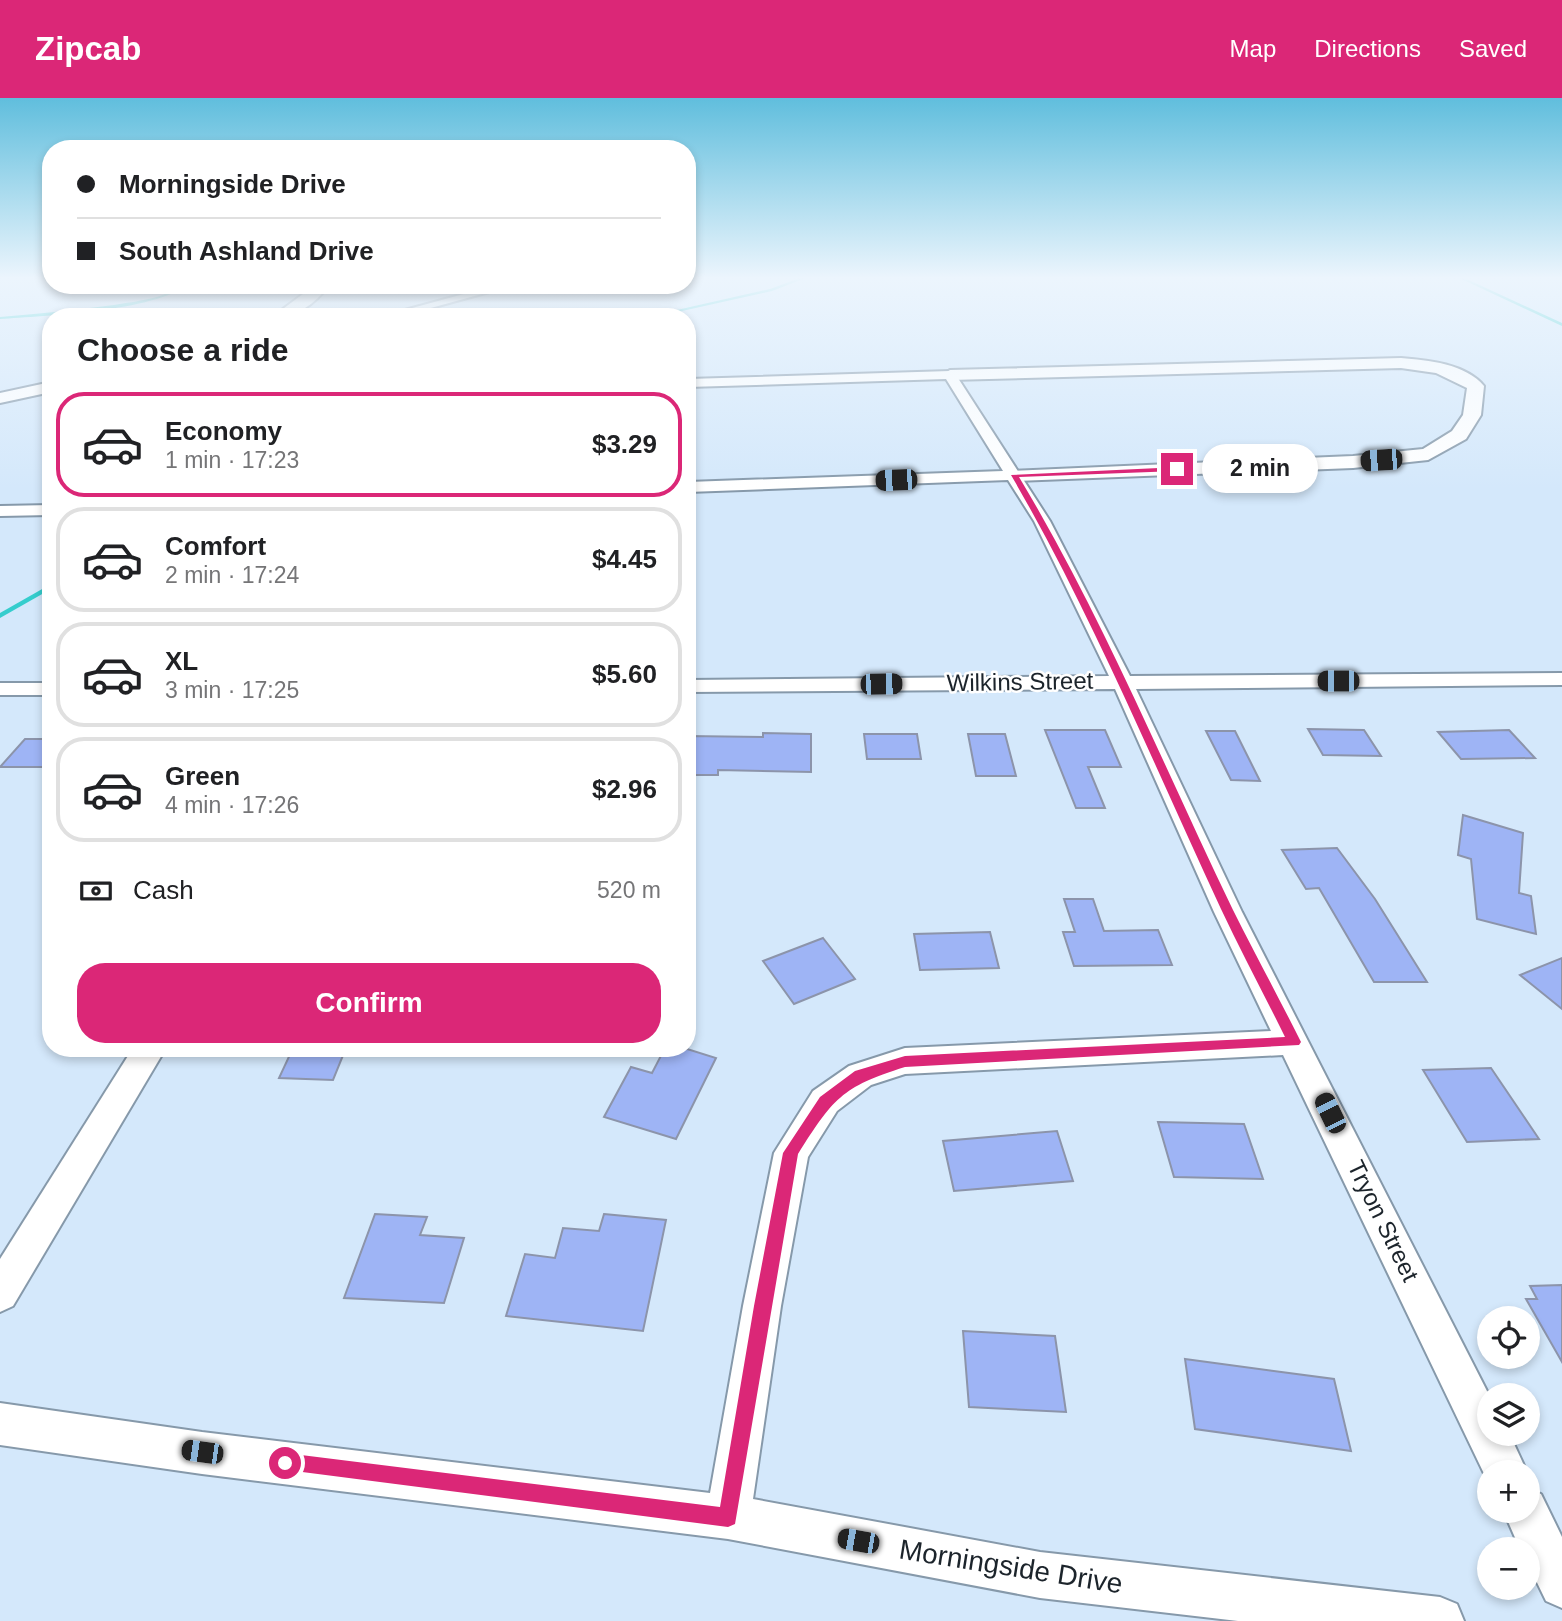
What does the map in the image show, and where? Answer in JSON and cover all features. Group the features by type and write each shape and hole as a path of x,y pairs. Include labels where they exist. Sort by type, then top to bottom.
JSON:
{"street":[{"path":"696,383 1401,363 1438,368 1466,378 1476,386 1472,415 1459,435 1427,454 1381,460 696,487"},
{"name":"Tryon Street","path":"950,375 1015,475 1048,533 1122,681 1228,912 1500,1460"},
{"path":"0,398 42,389"},
{"path":"0,511 42,510"},
{"name":"Wilkins Street","path":"696,686 1562,679"},
{"path":"0,690 42,689"},
{"path":"728,1517 762,1306 791,1153 825,1101 860,1075 905,1061 1294,1042"},
{"path":"0,1293 144,1057"},
{"name":"Morningside Drive","path":"0,1424 202,1452 728,1517 1040,1575 1440,1621"},
{"path":"1531,1523 1562,1585"}],"building":[{"path":"1308,729 1364,730 1381,756 1323,755"},
{"path":"1045,730 1105,730 1121,767 1088,767 1105,808 1076,808"},
{"path":"1509,730 1535,758 1461,759 1438,732"},
{"path":"1206,731 1235,731 1260,781 1231,780"},
{"path":"763,733 811,734 811,772 718,770 718,775 696,775 696,736 763,737"},
{"path":"864,734 917,734 921,759 867,759"},
{"path":"968,734 1005,734 1016,776 976,776"},
{"path":"25,739 42,739 42,767 0,767"},
{"path":"1463,815 1523,833 1519,893 1531,896 1536,934 1477,919 1471,859 1458,855"},
{"path":"1337,848 1375,899 1427,982 1374,982 1319,888 1306,889 1282,850"},
{"path":"1064,899 1093,899 1104,931 1158,930 1172,965 1074,966 1063,932 1075,932"},
{"path":"990,932 999,968 920,970 914,934"},
{"path":"823,938 855,979 794,1004 763,961"},
{"path":"1562,958 1562,1009 1520,975"},
{"path":"696,1052 716,1058 676,1139 604,1117 631,1067 652,1073 660,1057 696,1057"},
{"path":"289,1057 342,1057 333,1080 279,1078"},
{"path":"1491,1068 1539,1139 1467,1142 1423,1070"},
{"path":"1158,1122 1244,1124 1263,1179 1174,1177"},
{"path":"1057,1131 1073,1181 954,1191 943,1141"},
{"path":"375,1214 427,1217 420,1235 464,1238 444,1303 344,1298"},
{"path":"604,1214 666,1220 643,1331 506,1316 525,1254 555,1258 563,1228 599,1231"},
{"path":"1562,1285 1562,1362 1540,1324 1540,1306 1530,1306 1526,1299 1537,1299 1530,1286"},
{"path":"963,1331 1055,1336 1066,1412 969,1407"},
{"path":"1185,1359 1334,1379 1351,1451 1195,1429"}],"waterway":[{"path":"0,616 42,591"}],"route":[{"path":"285,1463 728,1517 762,1306 791,1153 825,1101 860,1075 905,1061 1294,1042 1228,912 1101,636 1042,521 1015,475 1177,469"}]}
